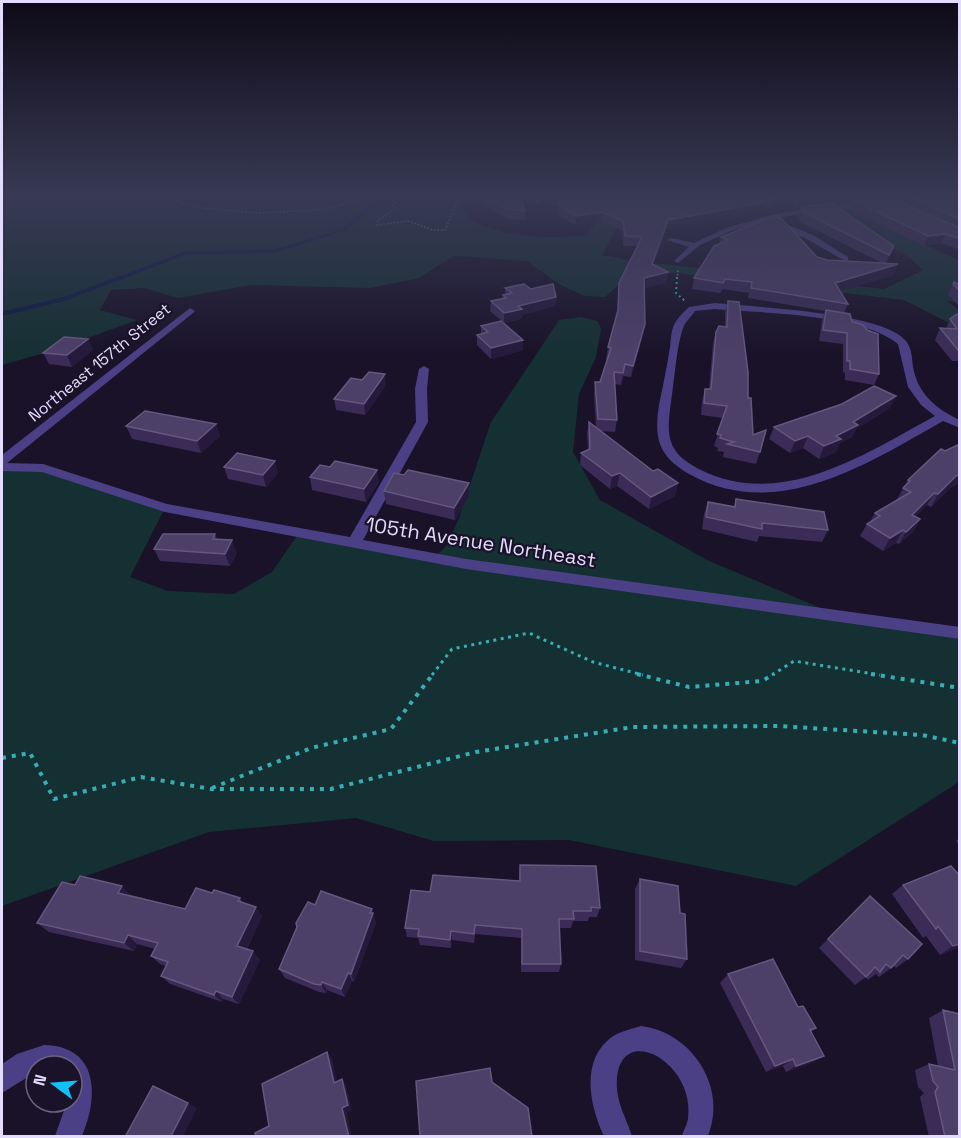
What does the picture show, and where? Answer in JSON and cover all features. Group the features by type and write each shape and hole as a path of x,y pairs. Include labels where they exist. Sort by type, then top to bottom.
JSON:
{"street":[{"path":"678,261 689,249"},
{"path":"829,249 845,259"},
{"path":"942,417 817,482 794,487 736,487 692,471 676,460 665,446 661,430 679,325 692,309 715,306 873,326 900,340 906,350 910,384 921,400 942,417 960,425"},
{"name":"Northeast 157th Street","path":"2,461 190,311"},
{"path":"353,544 422,422 424,369"},
{"name":"105th Avenue Northeast","path":"2,467 43,468 165,508 466,564 960,633"},
{"path":"619,1137 610,1124 603,1101 603,1077 611,1058 624,1045 641,1039 659,1042 677,1053 690,1071 699,1094 701,1118 695,1137"},
{"path":"2,1080 24,1065"},
{"path":"69,1137 77,1114"}],"path":[{"path":"678,261 676,293 692,309"},
{"path":"210,789 311,748 391,729 452,649 529,633 593,662 688,687 762,681 794,661 960,688"},
{"path":"2,758 30,753 54,799 141,777 210,789 331,789 476,752 633,727 779,726 922,735 960,743"}],"green space":[{"path":"2,249 605,249 602,255 635,261 884,289 923,270 907,256 893,249 935,249 959,260 959,302 947,301 959,310 959,328 904,300 668,272 628,277 605,297 584,296 557,283 527,261 454,256 419,278 370,288 250,285 178,298 144,288 111,290 100,310 137,320 55,350 2,365"},
{"path":"581,317 598,321 601,329 596,357 579,394 573,452 600,500 707,560 842,617 959,633 959,782 796,886 569,840 434,841 356,818 209,832 2,906 2,467 43,468 165,508 130,577 168,591 234,594 272,572 299,533 434,558 448,544 491,422 559,320"}],"building":[{"path":"636,249 657,249 652,264 668,272 644,278 645,324 633,366 625,364 623,373 614,372 617,420 598,419 595,382 600,382 611,348 608,347 618,310 619,283"},
{"path":"712,249 810,249 817,257 827,260 898,264 835,283 848,304 751,288 752,282 725,279 723,283 694,278"},
{"path":"877,249 892,249 889,255"},
{"path":"954,282 960,285 960,291 953,284"},
{"path":"524,284 531,289 553,284 556,297 518,306 522,309 504,313 491,301 506,298 503,295 512,293 505,288"},
{"path":"728,301 739,302 748,372 748,398 751,398 753,435 766,430 760,452 727,444 734,442 720,438 721,435 717,434 727,406 704,403 705,389 711,389 716,332 719,326 727,327"},
{"path":"826,310 850,314 852,322 863,325 867,330 878,334 879,374 850,369 850,361 847,361 847,333 823,330"},
{"path":"957,314 960,317 960,350 940,328 957,329 950,319"},
{"path":"501,321 523,340 491,348 477,335 488,332 481,326"},
{"path":"64,337 88,339 67,355 43,353"},
{"path":"369,372 385,374 364,404 334,399 351,378 362,380"},
{"path":"874,386 896,396 853,422 858,425 836,436 841,439 824,446 808,436 795,441 774,427 842,404"},
{"path":"145,411 216,424 197,441 126,426"},
{"path":"589,422 653,471 658,469 678,483 651,497 620,473 612,476 581,453 590,449"},
{"path":"960,444 960,474 938,494 934,493 912,515 920,519 906,532 903,530 890,538 867,524 880,516 875,513 911,492 903,488 910,481 908,480 941,449 945,451"},
{"path":"237,453 275,461 263,475 224,467"},
{"path":"335,461 377,470 364,489 310,477 320,465 330,467"},
{"path":"408,470 469,483 454,508 384,491 394,473 404,475"},
{"path":"736,499 824,512 828,530 762,523 762,529 706,517 708,502 735,507"},
{"path":"163,534 215,534 213,539 232,540 225,554 154,549"},
{"path":"520,865 596,866 600,908 591,907 591,911 573,911 574,919 559,919 561,964 522,964 522,929 475,925 474,934 451,931 450,940 418,936 419,929 405,928 411,890 430,892 433,875 520,881"},
{"path":"951,866 960,876 960,944 953,946 938,926 936,929 903,885"},
{"path":"80,876 122,886 118,893 185,909 196,888 212,893 214,890 240,898 238,901 256,907 237,946 253,951 232,997 216,991 214,995 161,976 168,962 151,956 158,943 128,935 124,943 37,923 62,882 75,885"},
{"path":"640,879 678,886 680,913 685,914 687,959 640,951"},
{"path":"321,891 372,909 370,913 373,913 351,974 348,973 341,989 322,982 321,985 314,984 279,969 297,927 296,923 308,902 315,905"},
{"path":"870,896 922,944 908,959 903,955 891,968 886,964 880,972 875,967 866,977 828,939"},
{"path":"773,959 798,1007 803,1006 816,1028 810,1030 824,1056 796,1066 793,1059 775,1066 728,974"},
{"path":"943,1010 960,1014 960,1137 945,1137 935,1092 938,1087 933,1081 929,1064 955,1070"},
{"path":"327,1052 334,1083 342,1079 348,1105 342,1108 349,1137 256,1137 255,1133 269,1126 262,1084"},
{"path":"490,1068 492,1082 528,1108 532,1137 420,1137 416,1081"},
{"path":"153,1086 188,1103 171,1136 173,1137 125,1137"}],"waterway":[{"path":"118,279 185,253 281,249"},
{"path":"2,314 64,299 122,277"}]}
